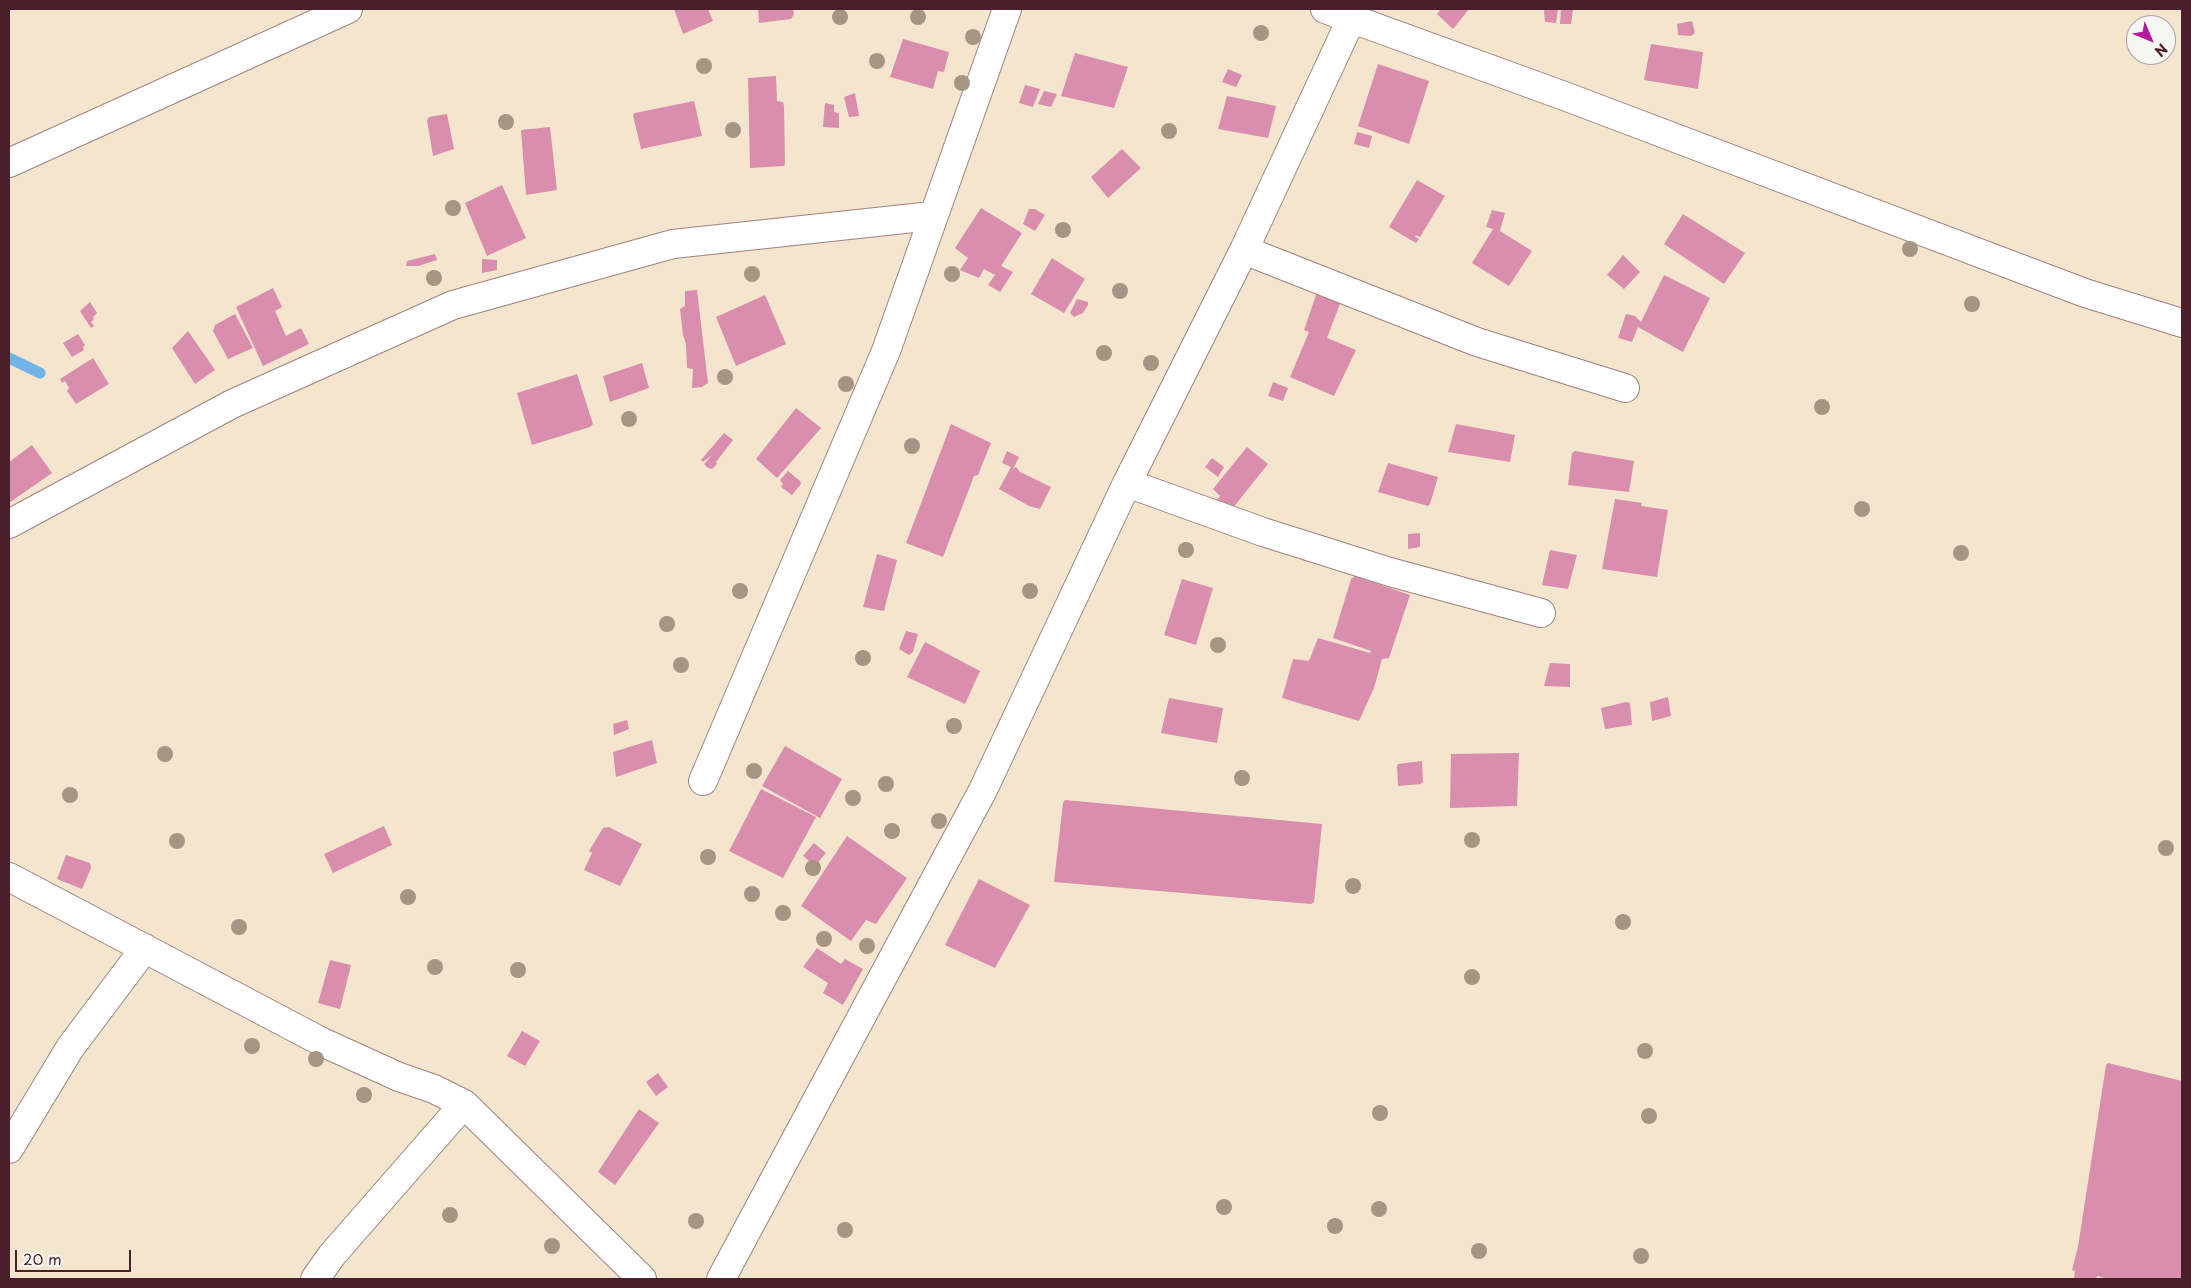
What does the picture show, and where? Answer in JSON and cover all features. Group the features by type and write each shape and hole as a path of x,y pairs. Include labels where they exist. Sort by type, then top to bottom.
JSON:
{"street":[{"path":"9,163 348,9"},
{"path":"703,780 886,351 932,216 1007,9"},
{"path":"1325,9 1354,13 2086,293 2182,323"},
{"path":"721,1279 983,790 1127,483 1244,250 1354,13"},
{"path":"9,524 232,404 453,305 673,244 932,216"},
{"path":"1244,250 1477,342 1625,388"},
{"path":"1127,483 1272,535 1390,572 1541,613"},
{"path":"9,878 322,1042 399,1077 434,1089 464,1104 642,1279"},
{"path":"9,1149 70,1048 145,948"},
{"path":"315,1279 332,1255 464,1104"}],"building":[{"path":"674,9 708,9 713,21 683,34"},
{"path":"758,9 793,9 794,14 791,19 759,23"},
{"path":"1441,9 1469,9 1453,29 1437,14"},
{"path":"1546,9 1558,9 1556,23 1545,22 1544,11"},
{"path":"1561,9 1573,9 1571,24 1560,24"},
{"path":"1692,21 1695,33 1691,36 1678,35 1677,24"},
{"path":"903,39 949,52 944,72 938,71 933,89 890,77"},
{"path":"1651,44 1703,52 1698,89 1644,80"},
{"path":"1075,53 1128,67 1114,108 1061,96"},
{"path":"1378,64 1429,81 1409,144 1358,126"},
{"path":"1228,69 1242,75 1236,87 1222,82"},
{"path":"776,76 777,101 783,102 784,106 785,163 784,166 750,168 748,78"},
{"path":"1025,85 1040,89 1033,107 1019,103"},
{"path":"1044,91 1057,94 1051,107 1038,104"},
{"path":"855,93 859,116 849,117 844,97"},
{"path":"1227,96 1276,106 1268,138 1218,129"},
{"path":"694,101 702,136 641,149 633,115 635,113"},
{"path":"825,103 834,105 834,112 839,113 839,128 823,127"},
{"path":"447,114 454,149 433,156 427,120 429,117"},
{"path":"550,127 557,190 526,195 521,130"},
{"path":"1357,132 1372,136 1369,148 1354,144"},
{"path":"1122,149 1141,168 1108,198 1091,177"},
{"path":"1417,180 1445,196 1420,237 1416,235 1415,237 1419,239 1416,243 1389,227"},
{"path":"502,185 526,238 487,256 465,203"},
{"path":"981,208 1022,233 1001,266 1013,272 1000,292 988,285 995,275 984,269 979,278 960,270 968,258 955,248"},
{"path":"1029,209 1035,209 1045,215 1035,231 1023,224"},
{"path":"1492,210 1505,213 1500,231 1532,251 1509,286 1472,263 1493,229 1486,227"},
{"path":"1683,214 1745,253 1724,284 1664,244"},
{"path":"435,254 437,260 418,266 406,266 407,261"},
{"path":"1623,255 1640,272 1624,289 1607,275"},
{"path":"1052,258 1085,279 1064,313 1031,294"},
{"path":"482,259 497,260 497,270 482,273"},
{"path":"1664,275 1710,298 1683,352 1638,327 1632,342 1618,338 1626,314 1635,316 1641,322"},
{"path":"273,288 282,307 275,311 286,336 301,328 309,344 263,366 236,307"},
{"path":"697,290 708,383 702,387 692,388 693,369 687,368 686,344 680,309 685,306 685,291"},
{"path":"1319,292 1341,301 1327,338 1356,350 1334,396 1290,377 1309,332 1304,330 1316,295"},
{"path":"765,295 786,344 736,366 716,317"},
{"path":"1077,299 1088,302 1088,305 1083,313 1074,317 1070,313"},
{"path":"90,302 97,313 91,322 94,326 91,328 80,311"},
{"path":"235,314 253,348 228,359 213,331 215,325"},
{"path":"188,331 215,370 195,384 172,348"},
{"path":"78,334 85,345 83,347 84,350 72,357 63,343"},
{"path":"93,358 109,384 76,404 67,391 69,388 65,381 62,383 60,379"},
{"path":"642,363 649,388 610,402 603,376"},
{"path":"577,374 593,424 590,427 532,445 517,393"},
{"path":"1273,382 1288,388 1283,401 1268,396"},
{"path":"796,408 821,428 777,478 756,459"},
{"path":"951,424 991,443 978,475 974,476 943,557 906,543"},
{"path":"1456,424 1515,435 1510,462 1448,452"},
{"path":"724,433 733,440 716,462 717,464 712,469 708,468 704,464 712,455 703,462 701,460"},
{"path":"32,445 52,473 9,503 9,462"},
{"path":"1247,447 1268,464 1228,514 1214,503 1220,496 1213,489"},
{"path":"1007,451 1019,457 1013,469 1016,467 1020,472 1051,487 1040,509 1029,506 999,489 1011,467 1002,463"},
{"path":"1575,451 1634,461 1629,492 1568,485 1572,453"},
{"path":"1212,458 1224,467 1218,477 1205,467"},
{"path":"1388,463 1438,477 1428,506 1378,492"},
{"path":"788,471 801,484 792,495 781,487 783,484 780,480"},
{"path":"1615,499 1642,503 1641,506 1668,510 1657,577 1602,569"},
{"path":"1420,533 1420,547 1408,549 1408,534"},
{"path":"1550,550 1577,555 1568,589 1542,585"},
{"path":"877,554 897,560 884,611 863,607"},
{"path":"1355,576 1410,595 1389,658 1382,659 1374,688 1359,721 1282,698 1293,659 1309,661 1318,638 1370,653 1371,651 1333,638 1351,579"},
{"path":"1182,579 1213,588 1196,645 1164,635"},
{"path":"906,631 918,634 913,652 909,655 899,649"},
{"path":"925,642 980,671 965,704 907,677"},
{"path":"1550,663 1570,664 1570,687 1544,686"},
{"path":"1668,697 1671,716 1652,721 1650,702"},
{"path":"1169,698 1223,708 1217,743 1161,733"},
{"path":"1626,702 1630,703 1632,725 1605,729 1601,708"},
{"path":"627,720 629,729 614,735 613,724"},
{"path":"652,740 657,763 616,777 613,752"},
{"path":"785,746 842,779 820,818 762,786"},
{"path":"1519,753 1517,806 1450,808 1451,754"},
{"path":"1422,761 1423,782 1421,784 1398,786 1398,764"},
{"path":"761,789 816,817 783,878 729,851"},
{"path":"1065,800 1322,824 1314,902 1311,904 1054,882 1063,803"},
{"path":"384,826 392,845 333,873 324,854"},
{"path":"609,827 642,844 620,886 584,870 592,853 589,851 603,828"},
{"path":"847,836 907,878 876,924 866,920 851,941 801,906"},
{"path":"814,843 826,853 815,866 803,856"},
{"path":"66,855 90,863 91,868 82,889 57,879"},
{"path":"979,879 1030,905 995,968 945,945"},
{"path":"817,948 841,964 845,959 863,969 843,1005 823,993 828,983 803,967"},
{"path":"330,960 351,965 340,1009 318,1003"},
{"path":"522,1031 540,1041 525,1066 507,1056"},
{"path":"2108,1063 2182,1081 2182,1279 2108,1279 2097,1276 2096,1279 2074,1279 2075,1271 2072,1270 2078,1247 2106,1065"},
{"path":"658,1073 668,1087 656,1096 646,1082"},
{"path":"639,1109 659,1123 615,1185 598,1172"}],"waterway":[{"path":"9,358 40,373"}]}
